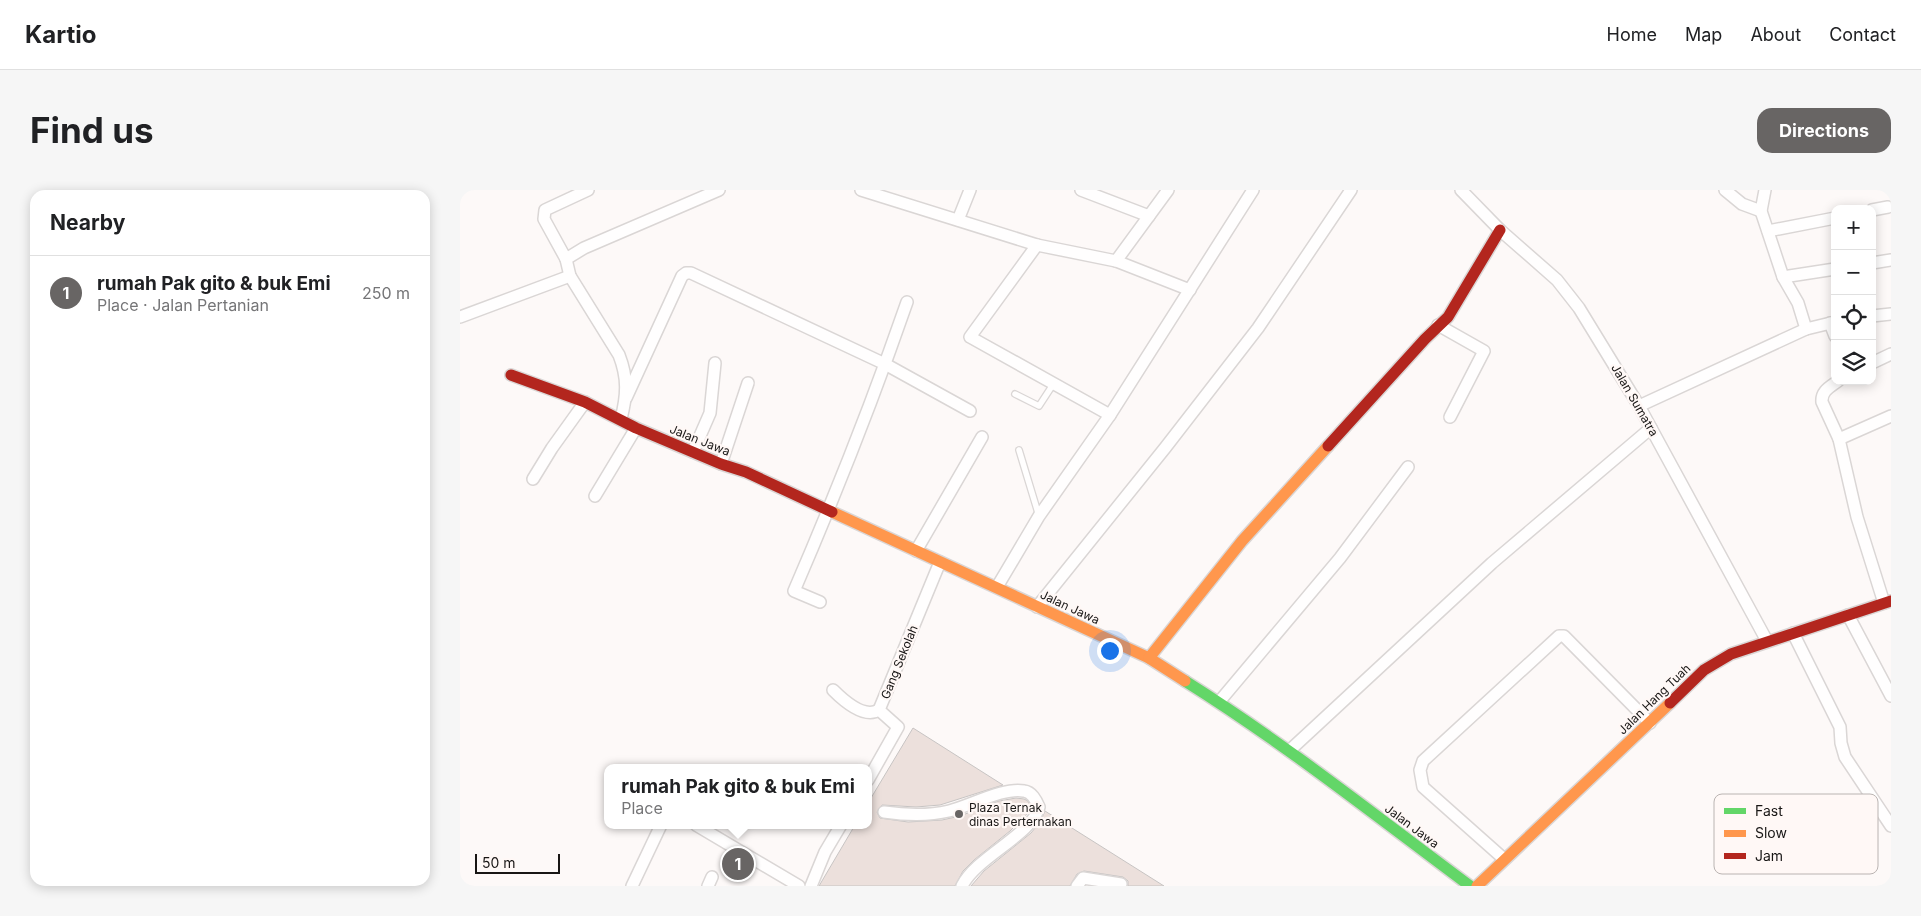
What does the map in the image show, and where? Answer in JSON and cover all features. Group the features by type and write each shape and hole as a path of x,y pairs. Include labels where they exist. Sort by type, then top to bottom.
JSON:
{"street":[{"path":"588,190 545,210 544,219 566,259 570,276 619,355 627,384 626,398"},
{"path":"566,259 584,248 719,190"},
{"path":"861,190 1037,245 1116,261 1190,290"},
{"path":"958,220 970,190"},
{"path":"1081,190 1149,216"},
{"path":"1116,261 1168,190"},
{"path":"997,587 1039,516 1110,415 1252,190"},
{"path":"1037,607 1165,448 1258,328 1351,190"},
{"name":"Jalan Sumatra","path":"1461,190 1500,230 1557,280 1579,308 1639,406 1767,640"},
{"path":"1725,190 1742,204 1761,211"},
{"path":"1765,190 1761,211 1783,277 1798,303 1806,329"},
{"path":"1876,209 1888,207"},
{"path":"1768,231 1831,219"},
{"path":"1149,658 1242,541 1382,385 1448,317 1500,230"},
{"path":"1037,245 970,337 1110,415"},
{"path":"1876,262 1891,260"},
{"path":"1783,277 1831,270"},
{"path":"620,419 626,398 682,276 686,273 691,273 885,364 970,411"},
{"path":"460,317 570,276"},
{"path":"820,602 794,591 828,510 907,302"},
{"path":"1876,316 1891,314"},
{"path":"1639,406 1806,329 1831,322"},
{"path":"1438,326 1484,351 1450,417"},
{"path":"1876,361 1891,354"},
{"path":"693,452 710,414 715,363"},
{"name":"Jalan Jawa","path":"511,375 585,402 636,428 721,464 746,472 1149,658 1219,702 1289,751 1470,886"},
{"path":"721,464 748,383"},
{"path":"1833,385 1825,391 1822,400 1839,439 1857,517 1888,602"},
{"path":"533,478 585,402"},
{"path":"1839,439 1891,416"},
{"path":"595,496 636,428"},
{"path":"1289,751 1492,563 1651,428"},
{"path":"916,551 982,437"},
{"path":"1219,702 1340,558 1408,467"},
{"name":"Gang Sekolah","path":"872,773 898,727 880,710 940,562"},
{"name":"Jalan Hang Tuah","path":"1477,886 1704,670 1731,654 1767,640 1888,602"},
{"path":"1848,615 1891,696"},
{"path":"1794,633 1840,727 1841,743 1846,757 1870,794"},
{"path":"1504,859 1423,787 1420,770 1423,761 1559,636 1564,636 1650,723"},
{"path":"833,690 866,714 875,713 880,710"},
{"path":"884,812 908,815 943,812 990,796 1023,790 1030,793 1039,807 1033,820 977,868 962,886"},
{"path":"1878,806 1891,826"},
{"path":"632,886 660,829"},
{"path":"703,829 799,886"},
{"path":"811,886 825,852 839,829"},
{"path":"1077,886 1083,878 1121,884"}],"lane":[{"path":"1015,394 1039,406 1054,383"},
{"path":"1019,450 1039,516"}],"building":[{"path":"913,728 1003,785 940,805 916,807 882,805 877,812 880,818 908,822 942,820 960,816 999,801 1016,798 1028,801 1031,807 1028,813 1010,831 963,871 955,886 819,886 853,829 872,829 872,796"},
{"path":"1045,811 1164,886 1128,886 1128,881 1123,877 1084,871 1077,874 1070,886 971,886 984,871 1031,833 1040,822"},
{"path":"733,856 746,863 740,873 729,866"}],"traffic: fast":[{"path":"1185,681 1258,729 1470,886"}],"traffic: slow":[{"path":"1149,658 1242,541 1328,446"},
{"path":"832,512 1149,658 1185,681"},
{"path":"1477,886 1670,703"}],"traffic: jam":[{"path":"1328,446 1425,339 1448,317 1500,230"},
{"path":"511,375 585,402 636,428 721,464 746,472 832,512"},
{"path":"1670,703 1704,670 1731,654 1891,601"}],"place":[{"name":"Plaza Ternak dinas Perternakan","path":"959,814"},
{"name":"rumah Pak gito & buk Emi","path":"738,864"}]}
